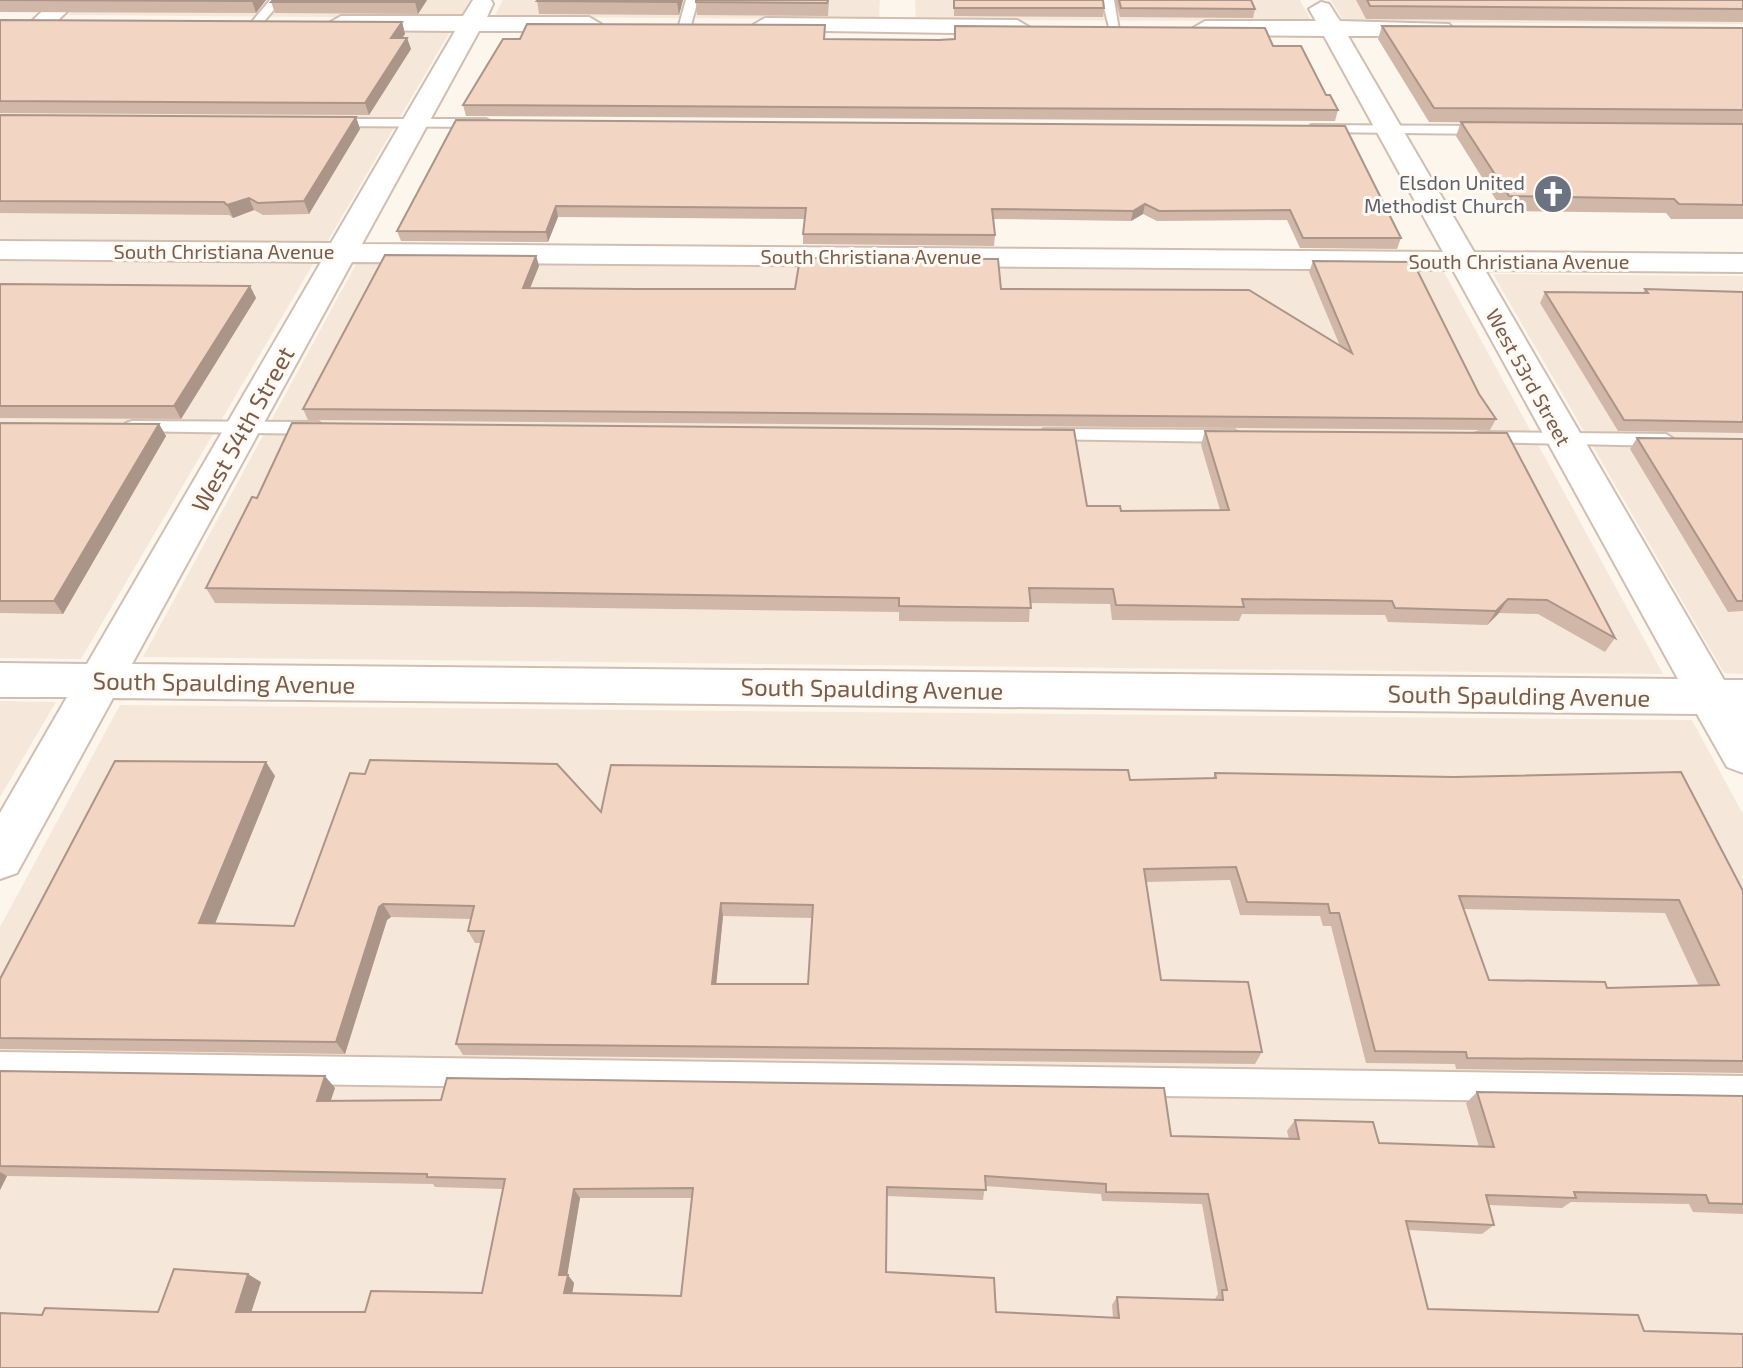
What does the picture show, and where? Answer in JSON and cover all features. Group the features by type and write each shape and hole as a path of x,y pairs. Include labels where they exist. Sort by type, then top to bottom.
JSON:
{"street":[{"path":"68,0 32,21 84,21"},
{"path":"897,0 897,26"},
{"path":"316,23 478,12 611,25"},
{"name":"West 54th Street","path":"0,858 478,12"},
{"path":"1175,28 1323,14 1462,29"},
{"name":"West 53rd Street","path":"1323,14 1564,439 1727,697 1743,754"},
{"path":"226,22 287,23"},
{"path":"656,25 715,25"},
{"path":"746,25 1042,27"},
{"path":"1086,27 1145,27"},
{"name":"South Christiana Avenue","path":"0,250 1743,263"},
{"name":"South Spaulding Avenue","path":"0,680 1727,697"}],"lane":[{"path":"257,23 276,0"},
{"path":"685,25 692,0"},
{"path":"1108,0 1115,27"},
{"path":"312,122 505,123"},
{"path":"1298,128 1508,130"},
{"path":"108,427 331,428"},
{"path":"1028,434 1250,436"},
{"path":"1456,438 1681,440"},
{"path":"0,1066 1743,1090"}],"shaded area":[{"path":"85,0 470,0 460,18 68,15"},
{"path":"503,0 880,0 879,19 494,17"},
{"path":"915,0 1300,0 1311,21 916,20"},
{"path":"1331,0 1743,0 1743,24 1344,22"},
{"path":"0,28 451,30 327,242 0,239"},
{"path":"0,261 313,264 81,659 0,658"},
{"path":"356,264 1444,272 1663,674 143,657"},
{"path":"1493,274 1743,276 1743,674 1724,673"},
{"path":"0,701 56,702 0,797"},
{"path":"120,705 1692,720 1743,814 1743,1368 0,1368 0,927"}],"building":[{"path":"0,0 253,0 252,1"},
{"path":"273,0 417,0 271,2"},
{"path":"538,0 678,0 677,2"},
{"path":"696,0 828,0 827,3"},
{"path":"954,0 1103,0 1104,8 954,8"},
{"path":"1119,0 1251,0 1255,9 1121,8"},
{"path":"1367,0 1743,0 1743,9 1370,6"},
{"path":"0,20 402,22 391,38 407,38 365,103 0,101"},
{"path":"527,24 825,25 824,39 939,40 955,39 955,26 1265,28 1273,46 1301,46 1326,95 1330,95 1338,110 463,105 503,39 520,39"},
{"path":"1382,26 1743,28 1743,110 1434,108"},
{"path":"0,115 356,117 304,201 258,203 249,198 227,205 224,202 0,201"},
{"path":"456,120 1345,126 1401,238 1303,238 1290,210 1159,211 1145,204 1133,211 992,209 995,235 803,234 806,208 556,206 546,232 397,231"},
{"path":"1461,122 1743,124 1743,205 1679,204 1674,199 1509,196"},
{"path":"385,255 536,256 523,288 638,289 795,289 800,258 998,259 1001,289 1249,290 1352,353 1313,261 1413,262 1479,394 1496,419 303,409"},
{"path":"0,284 250,286 174,406 0,406"},
{"path":"1645,289 1743,292 1743,422 1624,420 1545,292 1648,293"},
{"path":"0,423 159,424 54,601 0,601"},
{"path":"292,423 1074,430 1087,506 1120,506 1121,511 1229,510 1205,431 1507,433 1615,638 1547,600 1508,599 1496,611 1395,608 1392,601 1242,599 1244,607 1116,605 1113,589 1029,588 1031,608 899,606 899,598 206,588 252,497 257,498"},
{"path":"1637,438 1743,439 1743,601 1737,601"},
{"path":"370,760 557,764 601,812 611,765 1128,770 1130,780 1216,778 1215,773 1454,777 1681,772 1743,891 1743,1061 1467,1058 1466,1052 1375,1051 1339,913 1330,913 1328,904 1247,902 1236,867 1144,869 1161,980 1248,982 1262,1052 456,1044 484,931 468,931 474,906 383,904 379,907 336,1042 0,1038 0,979 115,761 266,762 199,923 294,926 350,773 365,774","holes":["1459,896 1679,900 1719,985 1607,988 1605,982 1489,980","721,903 813,905 808,984 712,984"]},
{"path":"0,1071 325,1076 317,1101 441,1100 447,1078 1164,1088 1171,1136 1299,1139 1295,1120 1373,1122 1379,1143 1494,1147 1477,1092 1743,1096 1743,1204 1709,1203 1706,1195 1574,1192 1576,1198 1486,1195 1494,1225 1406,1221 1428,1309 1638,1315 1644,1331 1743,1334 1743,1368 0,1368 0,1313 42,1315 45,1308 158,1312 174,1269 248,1274 236,1312 365,1312 371,1291 482,1293 505,1179 427,1177 427,1174 0,1166","holes":["985,1176 1106,1184 1106,1192 1208,1194 1227,1290 1222,1290 1223,1300 1117,1297 1119,1318 996,1312 994,1278 886,1272 887,1187 986,1190","693,1188 681,1296 564,1293 568,1275 559,1275 574,1189"]}],"place":[{"name":"Elsdon United Methodist Church","path":"1553,194"}]}
